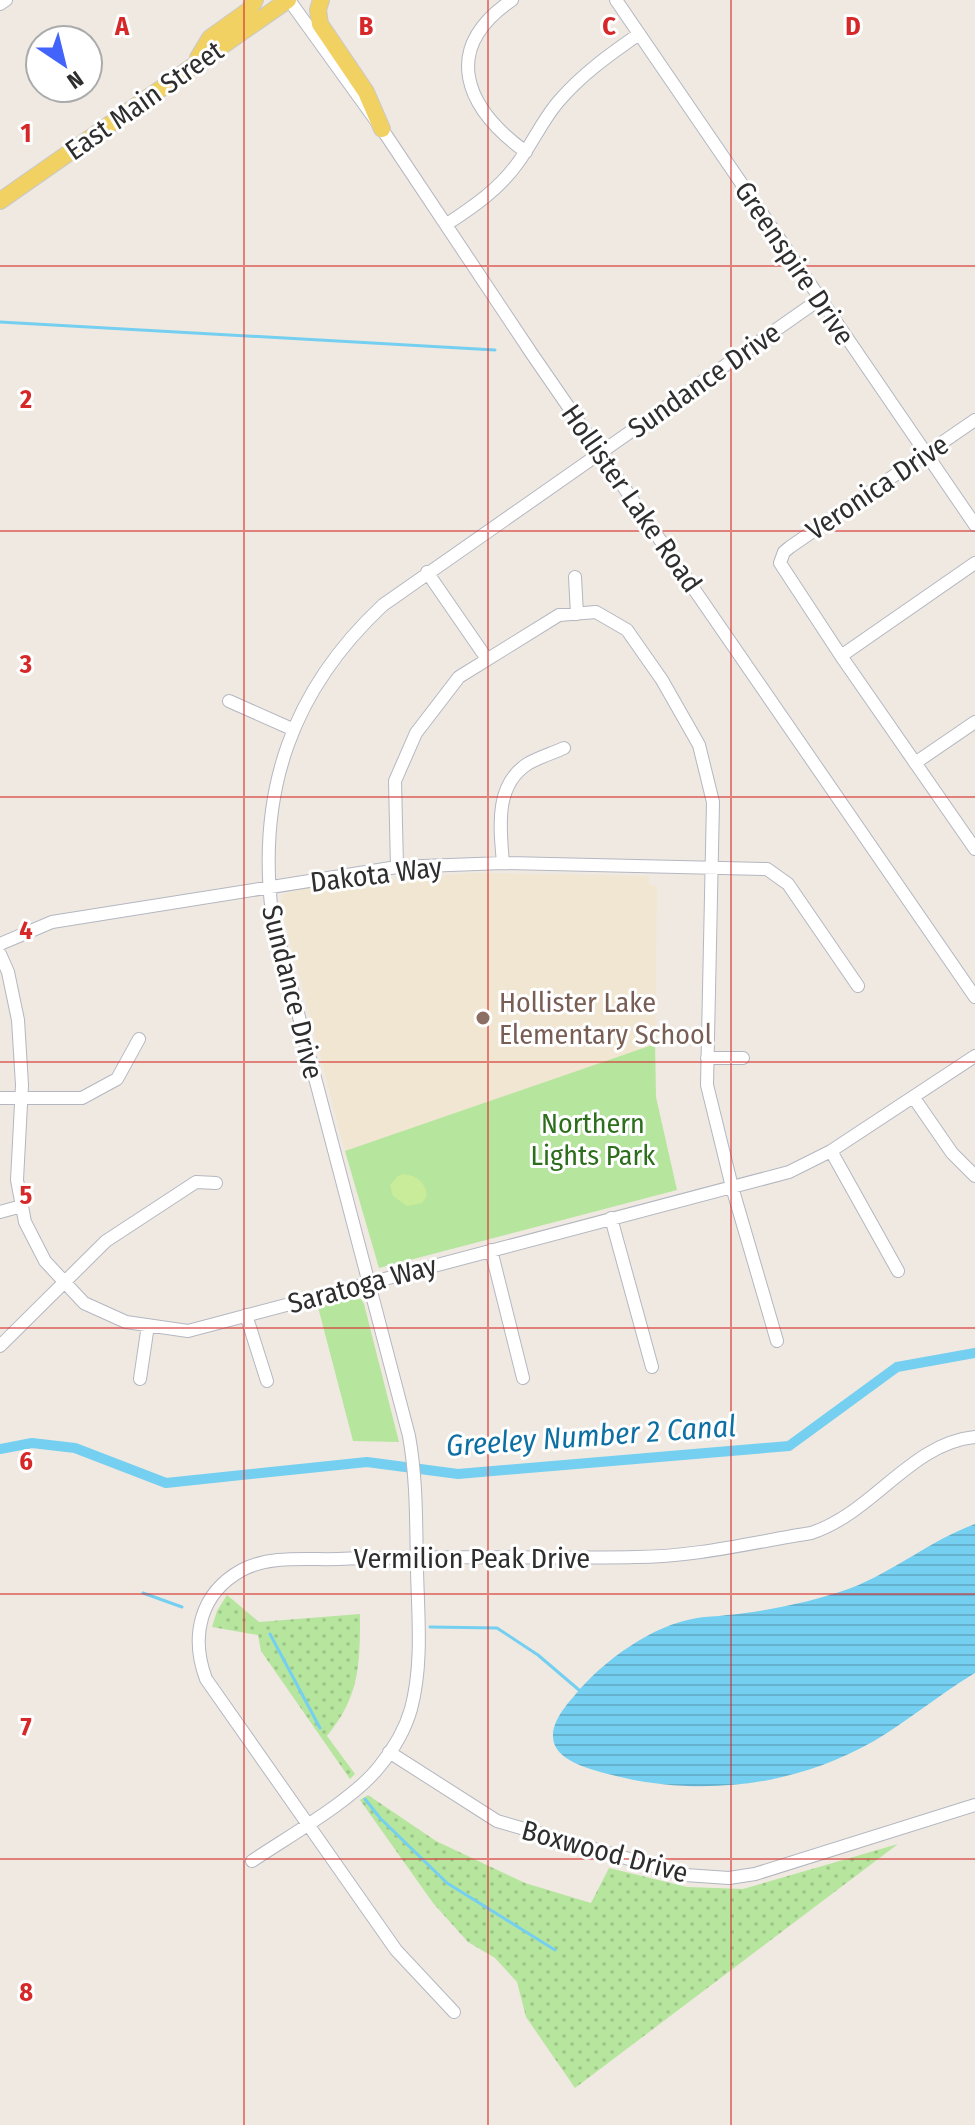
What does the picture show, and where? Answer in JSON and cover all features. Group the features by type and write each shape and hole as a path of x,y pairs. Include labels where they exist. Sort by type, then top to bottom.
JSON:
{"main road":[{"path":"195,64 210,38 249,10 255,0"},
{"name":"East Main Street","path":"0,201 289,0"},
{"path":"321,0 318,10 320,24 366,92 382,129"}],"street":[{"path":"0,4 6,0"},
{"name":"Hollister Lake Road","path":"289,0 382,129 975,997"},
{"path":"512,0 495,11 473,39 468,75 474,94 491,123 526,152"},
{"name":"Greenspire Drive","path":"616,0 975,525"},
{"path":"447,224 484,198 516,166 556,105 582,76 639,34"},
{"name":"Sundance Drive","path":"252,1861 358,1789 378,1769 405,1725 416,1686 419,1649 411,1447 278,942 269,887 271,809 292,729 310,694 342,647 383,605 820,299"},
{"name":"Veronica Drive","path":"841,656 782,569 781,557 790,547 975,420"},
{"path":"975,563 841,656 975,849"},
{"path":"427,572 487,659"},
{"path":"575,577 577,614"},
{"path":"397,867 395,781 416,733 459,677 559,615 596,612 627,630 662,680 699,745 713,802 707,1085 732,1187 777,1341"},
{"path":"229,701 292,729"},
{"path":"915,763 975,722"},
{"path":"503,863 501,801 508,785 529,763 564,748"},
{"name":"Dakota Way","path":"0,944 52,922 397,867 503,863 767,869 788,884 858,986"},
{"name":"Saratoga Way","path":"0,954 8,972 18,1020 22,1098 17,1180 25,1222 45,1261 84,1303 126,1322 188,1331 789,1172 831,1151 975,1056"},
{"path":"0,1098 82,1098 117,1079 139,1039"},
{"path":"707,1058 743,1058"},
{"path":"914,1098 952,1153 975,1176"},
{"path":"831,1151 898,1271"},
{"path":"0,1346 106,1241 196,1182 216,1183"},
{"path":"0,1212 22,1206"},
{"path":"611,1218 652,1367"},
{"path":"491,1250 523,1378"},
{"path":"246,1315 267,1381"},
{"path":"140,1379 148,1325"},
{"name":"Vermilion Peak Drive","path":"454,2012 396,1950 206,1679 200,1663 198,1639 202,1613 217,1590 240,1571 273,1561 416,1555 669,1556 811,1533 848,1516 935,1448 954,1439 975,1437"},
{"name":"Boxwood Drive","path":"389,1752 497,1821 685,1875 710,1878 755,1874 975,1805"}],"shaded area":[{"name":"Hollister Lake Elementary School","path":"473,873 649,876 649,885 657,886 655,1044 345,1151 281,905 282,897 286,893 313,887"}],"green space":[{"name":"Northern Lights Park","path":"655,1044 656,1097 677,1190 379,1268 345,1151"},
{"path":"403,1174 423,1183 427,1196 422,1203 407,1206 393,1196 390,1185"},
{"path":"361,1299 364,1304 399,1442 353,1441 318,1307"},
{"path":"227,1595 259,1622 360,1614 356,1679 346,1707 327,1736 355,1774 350,1779 261,1651 258,1635 212,1627"},
{"path":"368,1795 436,1841 525,1883 591,1903 609,1868 687,1887 743,1889 898,1844 575,2088 526,2017 517,1982 495,1958 468,1942 433,1903 360,1800"}],"water":[{"path":"975,1524 975,1673 874,1741 843,1757 777,1778 708,1786 638,1781 604,1773 572,1762 555,1745 555,1726 571,1699 614,1658 646,1636 700,1617 774,1608 851,1588"}],"waterway":[{"path":"0,322 495,350"},
{"name":"Greeley Number 2 Canal","path":"0,1449 32,1443 75,1448 166,1483 367,1462 458,1474 789,1446 897,1367 975,1353"},
{"path":"143,1593 182,1607"},
{"path":"430,1627 497,1628 538,1655 579,1690"},
{"path":"270,1634 320,1728"},
{"path":"365,1799 380,1818 447,1883 555,1950"}],"place":[{"name":"Hollister Lake Elementary School","path":"483,1018"}]}
